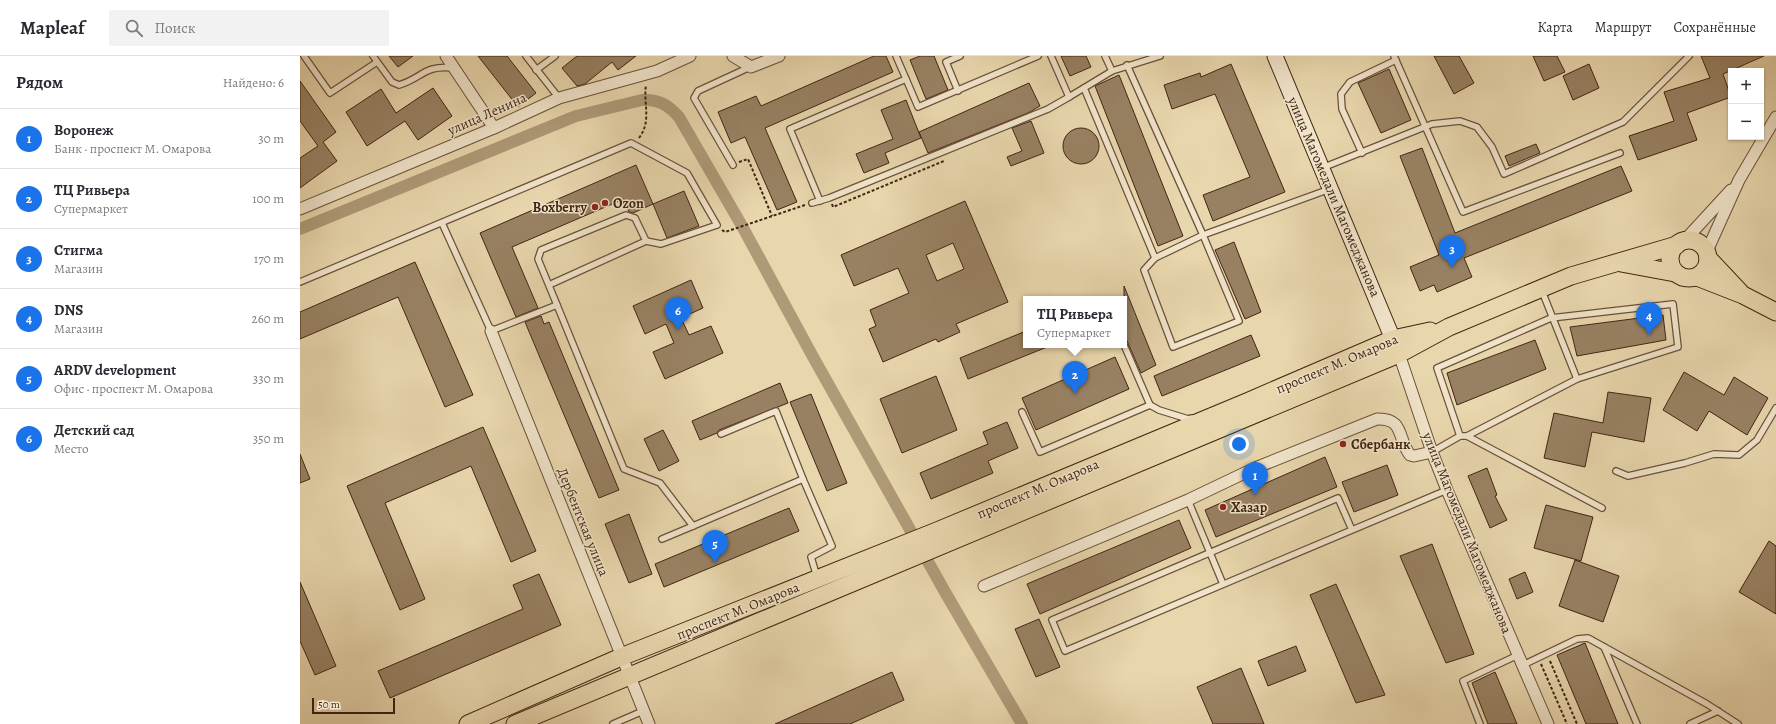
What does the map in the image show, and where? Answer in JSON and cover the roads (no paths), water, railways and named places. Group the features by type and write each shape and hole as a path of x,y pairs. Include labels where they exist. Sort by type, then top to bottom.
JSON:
{"main road":[{"name":"улица Магомедали Магомеджанова","path":"1275,56 1396,346"},
{"path":"1675,273 1670,264 1670,253 1681,242 1698,242 1707,255 1743,295"},
{"name":"проспект М. Омарова","path":"940,538 1249,401 1449,327 1586,270 1619,263 1681,242"},
{"path":"1697,277 1706,269 1707,255"},
{"path":"1619,263 1675,273 1685,278 1697,277 1743,295 1776,312"},
{"name":"проспект М. Омарова","path":"468,724 622,657 818,579 940,538 1396,346"},
{"name":"проспект М. Омарова","path":"515,724 629,675 911,549"}],"street":[{"path":"446,56 494,128"},
{"name":"улица Ленина","path":"300,209 494,128 559,98 657,71 690,56"},
{"path":"738,57 751,67 779,56"},
{"path":"1707,255 1739,180 1776,117"},
{"path":"1681,242 1739,180"},
{"name":"Дербентская улица","path":"491,331 649,724"},
{"name":"улица Магомедали Магомеджановa","path":"1396,346 1432,452 1447,490 1548,724"},
{"path":"984,586 1188,500 1255,468 1377,419 1385,419 1393,422 1400,430 1410,455 1414,456 1432,452"}],"lane":[{"path":"304,56 330,93 377,62"},
{"path":"373,56 392,82 399,85 431,68 455,68"},
{"path":"526,56 559,98"},
{"path":"536,70 555,56"},
{"path":"896,56 918,107 1038,56"},
{"path":"958,90 946,62 960,56"},
{"path":"1051,56 1069,97"},
{"path":"1105,56 1112,71"},
{"path":"812,203 982,137 1048,109 1112,71 1127,65 1160,56"},
{"path":"1322,168 1432,124 1460,121 1477,127 1492,147 1504,174 1623,122 1689,56"},
{"path":"1362,153 1342,109 1341,94 1350,82 1395,58 1463,212 1620,153"},
{"path":"1127,65 1203,236 1239,321 1173,347 1144,270 1155,258 1203,236 1331,189"},
{"path":"733,165 694,98 698,91 751,67"},
{"path":"820,201 790,129 906,79"},
{"path":"1084,88 1155,258"},
{"path":"300,282 632,143 687,173 717,225 661,244 646,241 549,285"},
{"path":"646,241 635,218 626,215 541,250 538,258 624,469 660,483 693,526"},
{"path":"442,223 491,331 557,305"},
{"path":"1541,288 1551,318 1577,379"},
{"path":"1432,452 1460,436 1467,436 1577,379 1678,346 1673,304 1551,318 1437,368 1460,436"},
{"path":"1125,348 1150,405 1159,410 1188,419 1249,401"},
{"path":"1022,412 1040,452 1150,405"},
{"path":"1616,471 1628,476 1684,463 1714,454 1739,455 1757,440 1776,408"},
{"path":"721,434 776,411 832,546 811,557 818,579"},
{"path":"1467,436 1602,508"},
{"path":"662,539 803,479"},
{"path":"1352,530 1338,498 1052,620 1065,651 1447,490"},
{"path":"1188,500 1223,584"},
{"path":"1480,724 1463,681 1520,660 1539,660 1577,639 1588,638 1718,711 1738,724"},
{"path":"1604,647 1637,724"},
{"path":"613,724 620,723 643,711"},
{"path":"1690,724 1718,711"}],"waterway":[{"path":"300,229 576,116 642,100 658,102 667,106 679,117 742,226 812,355 945,592 1022,724"}],"place":[{"name":"Ozon","path":"605,203"},
{"name":"Boxberry","path":"595,207"},
{"name":"Стигма","path":"1452,268"},
{"name":"Детский сад","path":"678,330"},
{"name":"DNS","path":"1649,335"},
{"name":"ТЦ Ривьера","path":"1075,394"},
{"name":"Сбербанк","path":"1343,444"},
{"name":"Воронеж","path":"1255,495"},
{"name":"Хазар","path":"1223,507"},
{"name":"ARDV development","path":"715,563"}]}
